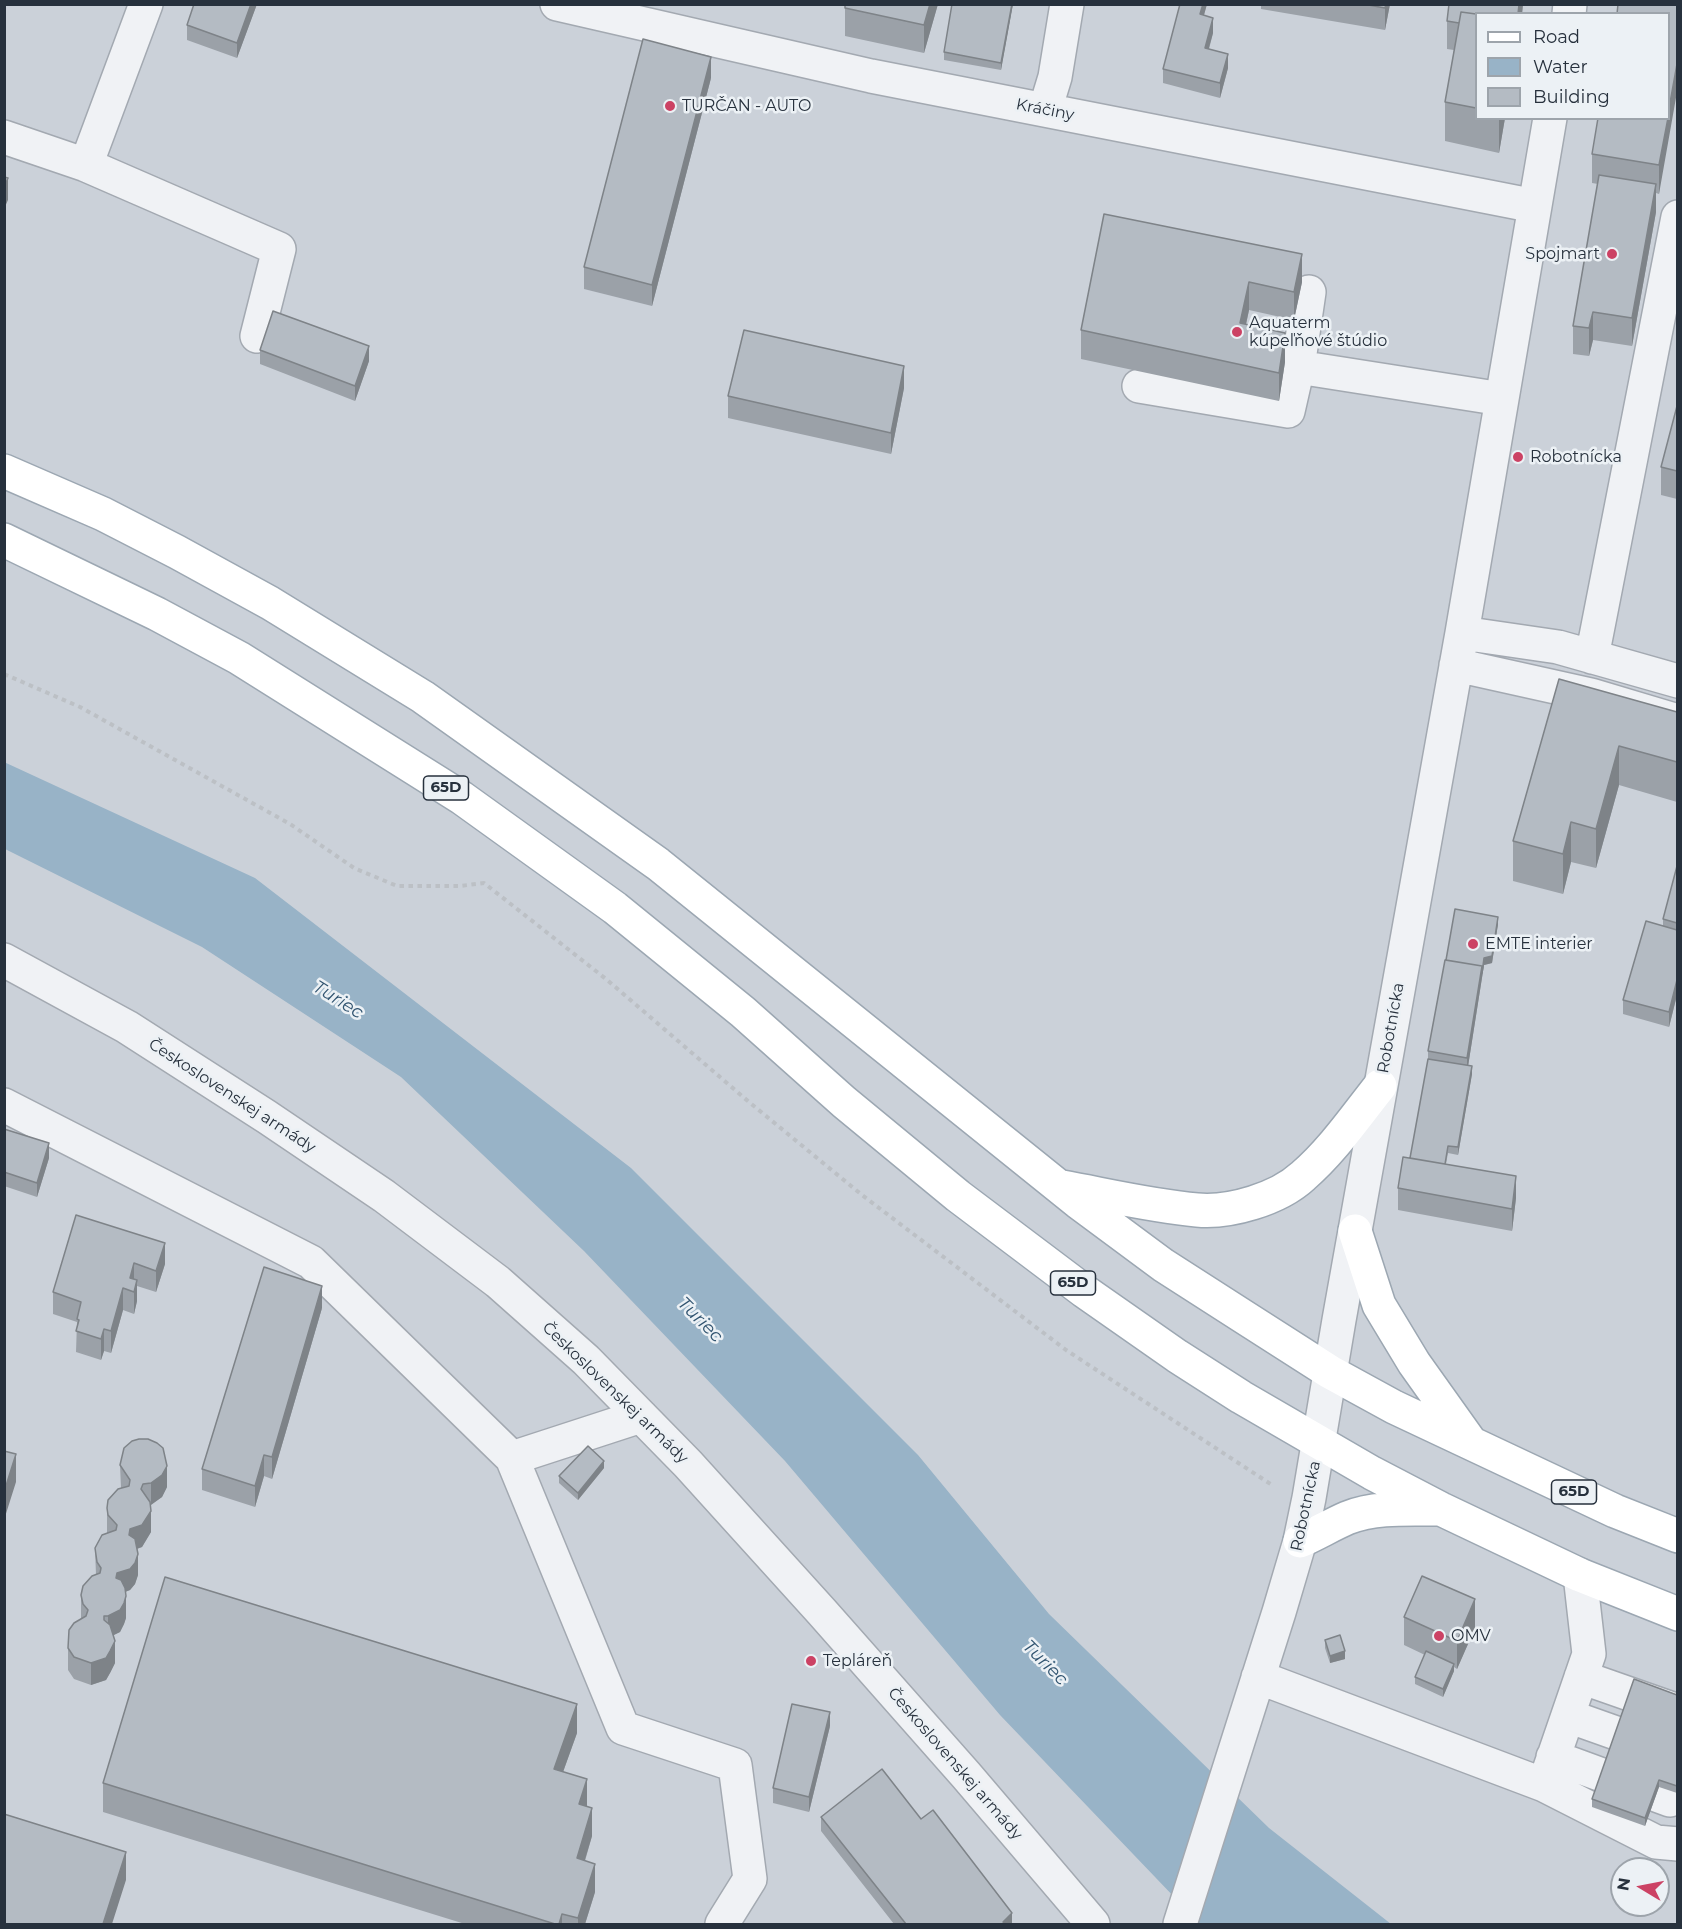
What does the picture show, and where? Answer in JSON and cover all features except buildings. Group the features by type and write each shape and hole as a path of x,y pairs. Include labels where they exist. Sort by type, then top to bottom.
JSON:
{"main road":[{"name":"65D","path":"4,471 103,514 187,558 280,609 423,697 658,864 1078,1202 1163,1264 1330,1372 1394,1407 1472,1445 1616,1511 1677,1536"},
{"name":"65D","path":"4,540 156,614 239,658 462,798 615,908 743,1012 844,1102 958,1196 1075,1285 1177,1356 1372,1473 1441,1509 1580,1575 1677,1614"},
{"path":"1059,1186 1198,1210 1229,1208 1268,1198 1302,1178 1334,1145 1380,1086"},
{"path":"1354,1231 1379,1305 1414,1362 1472,1445"},
{"path":"1300,1541 1348,1518 1371,1512 1390,1509 1441,1509"}],"street":[{"path":"86,165 146,4"},
{"path":"1045,110 1055,77 1067,4"},
{"name":"Kráčiny","path":"570,6 871,76 1535,206"},
{"name":"Robotnícka","path":"1180,1924 1300,1541 1462,633 1550,120"},
{"path":"4,137 86,165 279,249 257,336"},
{"path":"1592,657 1677,217"},
{"path":"1138,386 1288,411 1298,367 1309,292"},
{"path":"1298,367 1502,399"},
{"path":"1462,633 1558,647 1677,681"},
{"path":"1456,665 1591,695 1677,721"},
{"name":"Československej armády","path":"4,960 127,1027 257,1111 384,1196 498,1282 586,1360 688,1464 966,1775 1093,1924"},
{"path":"4,1105 311,1262 512,1458 623,1728 735,1765 750,1879 722,1924"},
{"path":"512,1458 641,1416"},
{"path":"1580,1575 1567,1719 1667,1843"},
{"path":"1258,1677 1677,1736"},
{"path":"1567,1719 1677,1690"},
{"path":"1567,1719 1677,1711"},
{"path":"1567,1719 1675,1779"},
{"path":"1567,1719 1675,1779"},
{"path":"1667,1843 1675,1779"}],"path":[{"path":"4,674 80,707 290,824 354,868 397,886 460,886 484,883 606,979 862,1195 1066,1350 1272,1485"}],"shaded area":[{"path":"5,5 1677,5 1677,1924 5,1924"}],"water":[{"name":"Turiec","path":"4,762 255,878 631,1168 918,1455 1049,1614 1269,1828 1391,1924 1200,1924 1000,1715 785,1461 584,1251 401,1077 202,947 5,849"}],"place":[{"name":"TURČAN - AUTO","path":"670,106"},
{"name":"Spojmart","path":"1612,254"},
{"name":"Aquaterm kúpeľňové štúdio","path":"1237,332"},
{"name":"Robotnícka","path":"1518,457"},
{"name":"EMTE interier","path":"1473,944"},
{"name":"OMV","path":"1439,1636"},
{"name":"Tepláreň","path":"811,1661"}]}
